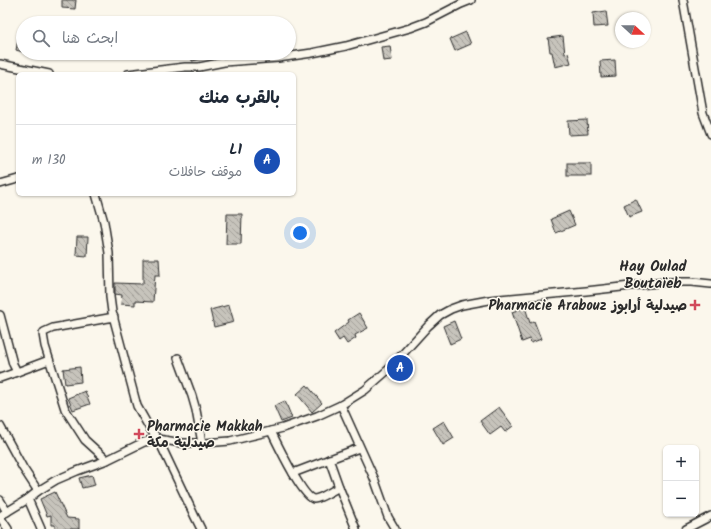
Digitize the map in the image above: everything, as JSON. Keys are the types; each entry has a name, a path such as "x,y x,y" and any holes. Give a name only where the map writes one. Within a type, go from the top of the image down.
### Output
{"street":[{"path":"296,56 312,54 346,46 410,28 426,22 461,2 471,0"},
{"path":"683,0 703,114 711,134"},
{"path":"145,72 251,60"},
{"path":"0,64 39,72"},
{"path":"0,184 16,180"},
{"path":"97,196 104,222 109,252 111,305 137,406 147,424 158,439 201,529"},
{"path":"8,529 0,516 28,499 41,489 56,480 107,460 144,442 158,439 182,443 230,441 283,428 317,416 341,405 365,390 389,369 440,315 462,305 489,300 586,292 666,282 711,284"},
{"path":"0,315 13,364 17,372"},
{"path":"107,460 85,440 65,409 42,334 53,328 114,316"},
{"path":"178,358 196,410 202,443"},
{"path":"0,378 49,360"},
{"path":"341,405 374,478 388,517 395,529"},
{"path":"0,426 23,468 41,489"},
{"path":"271,431 292,473 307,495 316,499 339,487"},
{"path":"292,473 360,448"},
{"path":"329,459 356,529"},
{"path":"28,499 41,529"},
{"path":"0,500 7,512"},
{"path":"689,528 711,516"}],"building":[{"path":"62,0 76,0 75,9 62,8"},
{"path":"606,11 608,26 594,27 593,13"},
{"path":"466,32 471,44 455,51 450,39"},
{"path":"563,36 565,54 568,53 571,63 555,67 552,52 550,52 548,38"},
{"path":"390,46 392,60 383,61 381,47"},
{"path":"615,60 616,76 601,77 600,61"},
{"path":"587,120 588,134 569,135 568,121"},
{"path":"567,163 591,163 591,176 567,176"},
{"path":"636,199 642,212 629,217 624,205"},
{"path":"569,211 575,225 556,233 551,219"},
{"path":"227,214 242,214 241,244 226,244"},
{"path":"77,237 88,237 87,256 76,255"},
{"path":"143,259 159,259 160,275 155,275 153,302 135,301 135,305 121,304 122,295 115,294 115,283 143,284"},
{"path":"229,305 234,322 214,327 210,310"},
{"path":"525,307 530,323 534,321 541,339 531,343 530,339 522,342 512,312"},
{"path":"359,313 368,328 355,335 356,338 347,344 343,338 339,341 334,333 349,322 348,320"},
{"path":"454,321 461,339 450,344 443,326"},
{"path":"80,367 81,382 65,384 63,369"},
{"path":"307,385 322,403 312,412 297,394"},
{"path":"85,391 90,404 73,410 68,398"},
{"path":"285,401 292,418 281,422 274,406"},
{"path":"499,407 513,426 505,432 501,427 490,435 480,421"},
{"path":"444,421 454,438 443,445 433,428"},
{"path":"92,475 95,485 82,488 79,478"},
{"path":"55,492 67,518 79,519 79,529 55,529 55,525 51,525 51,515 47,516 40,499"}],"place":[{"name":"Pharmacie Arabouz صيدلية أرابوز","path":"695,305"},
{"name":"L1","path":"400,368"},
{"name":"Pharmacie Makkah صيدلية مكة","path":"139,434"}],"district":[{"name":"Hay Oulad Boutaïeb","path":"653,274"}]}
